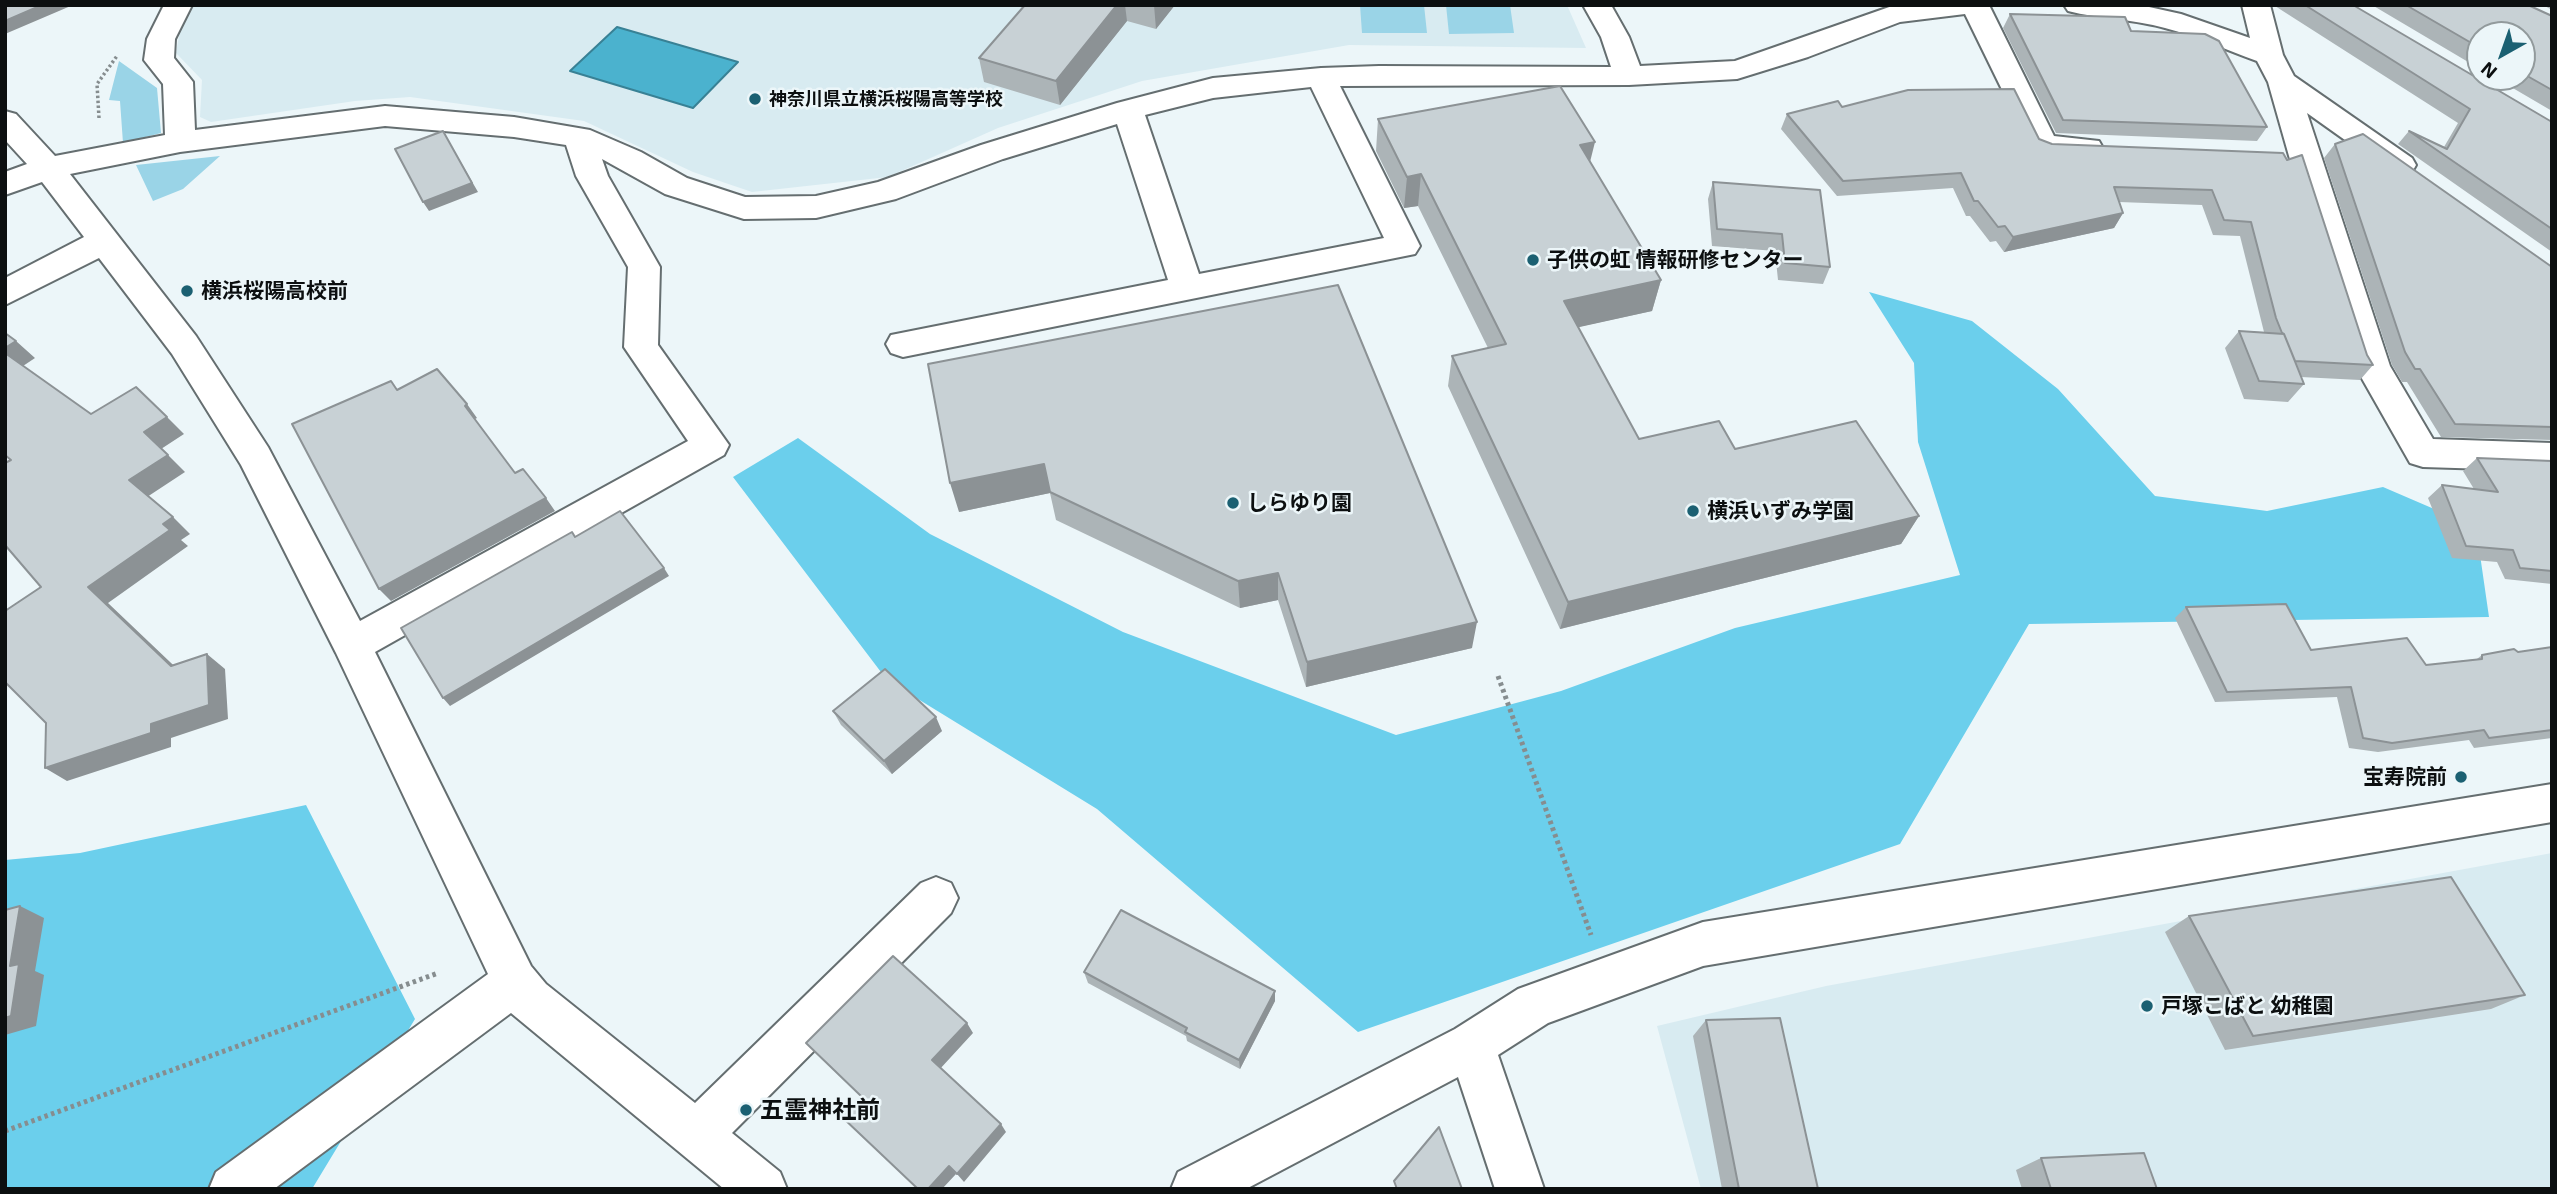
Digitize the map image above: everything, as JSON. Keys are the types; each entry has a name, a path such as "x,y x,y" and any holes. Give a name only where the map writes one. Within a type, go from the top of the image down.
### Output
{"street":[{"path":"178,5 161,39 159,60 178,82 180,142"},
{"path":"1597,5 1615,37 1629,76"},
{"path":"5,184 48,168 180,142 385,116 514,127 579,137 630,159 676,186 744,208 816,207 885,191 992,152 1128,110 1213,88 1321,77 1629,76 1737,70 1798,51 1895,14 1969,5"},
{"path":"1975,5 2044,146 2112,149"},
{"path":"2078,5 2098,6 2171,20 2276,69 2429,184"},
{"path":"2256,5 2276,69 2290,155 2374,368 2423,453 2552,457"},
{"path":"903,344 1404,246 1321,77"},
{"path":"1128,110 1187,289"},
{"path":"5,121 48,168 184,345 255,457 352,645 507,967 530,1000 762,1189"},
{"path":"352,645 711,445 641,347 644,267 592,176 579,137"},
{"path":"5,293 104,241"},
{"path":"1195,1189 1471,1045 1534,1005 1703,944 2552,803"},
{"path":"695,1136 936,898"},
{"path":"233,1189 507,967"},
{"path":"1471,1045 1520,1189"}],"path":[{"path":"1498,676 1606,979"},
{"path":"5,1131 507,967"}],"shaded area":[{"name":"神奈川県立横浜桜陽高等学校","path":"194,5 1567,5 1586,48 1349,45 1142,81 998,128 888,177 752,192 693,172 584,121 410,97 355,101 211,122 200,117 202,80 176,53 182,19"},
{"path":"1360,5 1424,5 1427,33 1362,33"},
{"path":"1446,5 1510,5 1514,33 1449,34"},
{"path":"617,27 738,62 693,108 570,71"},
{"path":"119,61 157,88 161,133 123,143 120,101 109,100"},
{"path":"220,156 183,189 153,201 136,165"},
{"path":"1869,292 1972,321 2058,389 2155,496 2267,511 2383,487 2476,527 2489,617 2029,624 1900,844 1358,1032 1097,809 887,680 733,477 798,438 930,534 1123,632 1396,735 1561,691 1735,628 1960,575 1918,442 1914,363"},
{"path":"306,805 415,1019 312,1189 5,1189 5,860 80,853"},
{"name":"戸塚こばと 幼稚園","path":"2552,853 2552,1189 1701,1189 1657,1026 1826,986"}],"building":[{"path":"5,5 42,5 5,21"},
{"path":"1025,5 1117,5 1056,81 979,58"},
{"path":"2305,5 2353,5 2466,71 2466,91 2499,91 2552,122 2552,229 2409,131 2447,149 2470,109"},
{"path":"2406,5 2528,5 2552,16 2552,90 2536,81 2536,21 2466,21 2466,40"},
{"path":"2010,14 2125,17 2131,31 2205,34 2219,41 2267,127 2063,120"},
{"path":"1560,86 1595,142 1580,145 1661,280 1564,301 1639,439 1719,421 1735,449 1856,421 1919,516 1568,602 1452,356 1506,344 1421,174 1407,177 1378,119"},
{"path":"2014,89 2039,139 2052,144 2283,153 2287,160 2302,155 2367,355 2373,365 2295,361 2276,318 2251,222 2224,220 2212,190 2114,187 2123,213 2013,237 2005,226 1998,227 1978,201 1974,201 1961,173 1843,181 1787,114 1838,101 1842,107 1908,90"},
{"path":"443,131 472,183 423,202 395,149"},
{"path":"2363,134 2552,267 2552,427 2455,424 2420,369 2415,369 2405,352 2335,144"},
{"path":"1713,182 1820,190 1830,267 1785,263 1782,234 1717,229"},
{"name":"しらゆり園","path":"1338,285 1477,622 1307,662 1278,573 1238,581 1050,492 1044,464 950,483 928,364"},
{"path":"2239,331 2284,334 2304,384 2259,381"},
{"path":"5,333 16,341 5,348"},
{"path":"5,353 91,414 136,387 167,417 144,432 168,455 129,480 173,517 163,524 170,530 88,587 171,666 207,654 209,705 151,724 151,733 45,768 46,723 5,682 5,611 41,587 5,545 5,463 11,460 5,455"},
{"path":"437,369 467,404 465,406 515,473 523,469 546,498 379,589 292,424 391,381 397,390"},
{"path":"2477,458 2552,461 2552,571 2520,568 2513,550 2466,546 2442,485 2498,492"},
{"path":"620,511 664,568 443,698 401,628 572,532 575,537"},
{"path":"2286,604 2311,650 2407,638 2426,665 2482,659 2482,655 2514,649 2518,652 2552,647 2552,730 2489,738 2484,730 2392,743 2363,738 2351,687 2227,692 2186,607"},
{"path":"885,669 936,717 884,761 833,711"},
{"path":"2451,877 2525,995 2253,1036 2189,916"},
{"path":"20,906 10,966 19,964 11,1016 5,1018 5,910"},
{"path":"1121,910 1275,991 1239,1060 1185,1032 1187,1028 1084,972"},
{"path":"893,956 967,1023 932,1060 1001,1124 957,1174 949,1166 928,1189 918,1189 842,1117 862,1097 806,1043"},
{"path":"1780,1018 1818,1189 1739,1189 1706,1020"},
{"path":"1439,1127 1462,1189 1397,1189 1394,1181"},
{"path":"2144,1153 2157,1189 2051,1189 2041,1158"}],"place":[{"name":"神奈川県立横浜桜陽高等学校","path":"755,99"},
{"name":"子供の虹 情報研修センター","path":"1533,260"},
{"name":"横浜桜陽高校前","path":"187,291"},
{"name":"しらゆり園","path":"1233,503"},
{"name":"横浜いずみ学園","path":"1693,511"},
{"name":"宝寿院前","path":"2461,777"},
{"name":"戸塚こばと 幼稚園","path":"2147,1006"},
{"name":"五霊神社前","path":"746,1110"}]}
